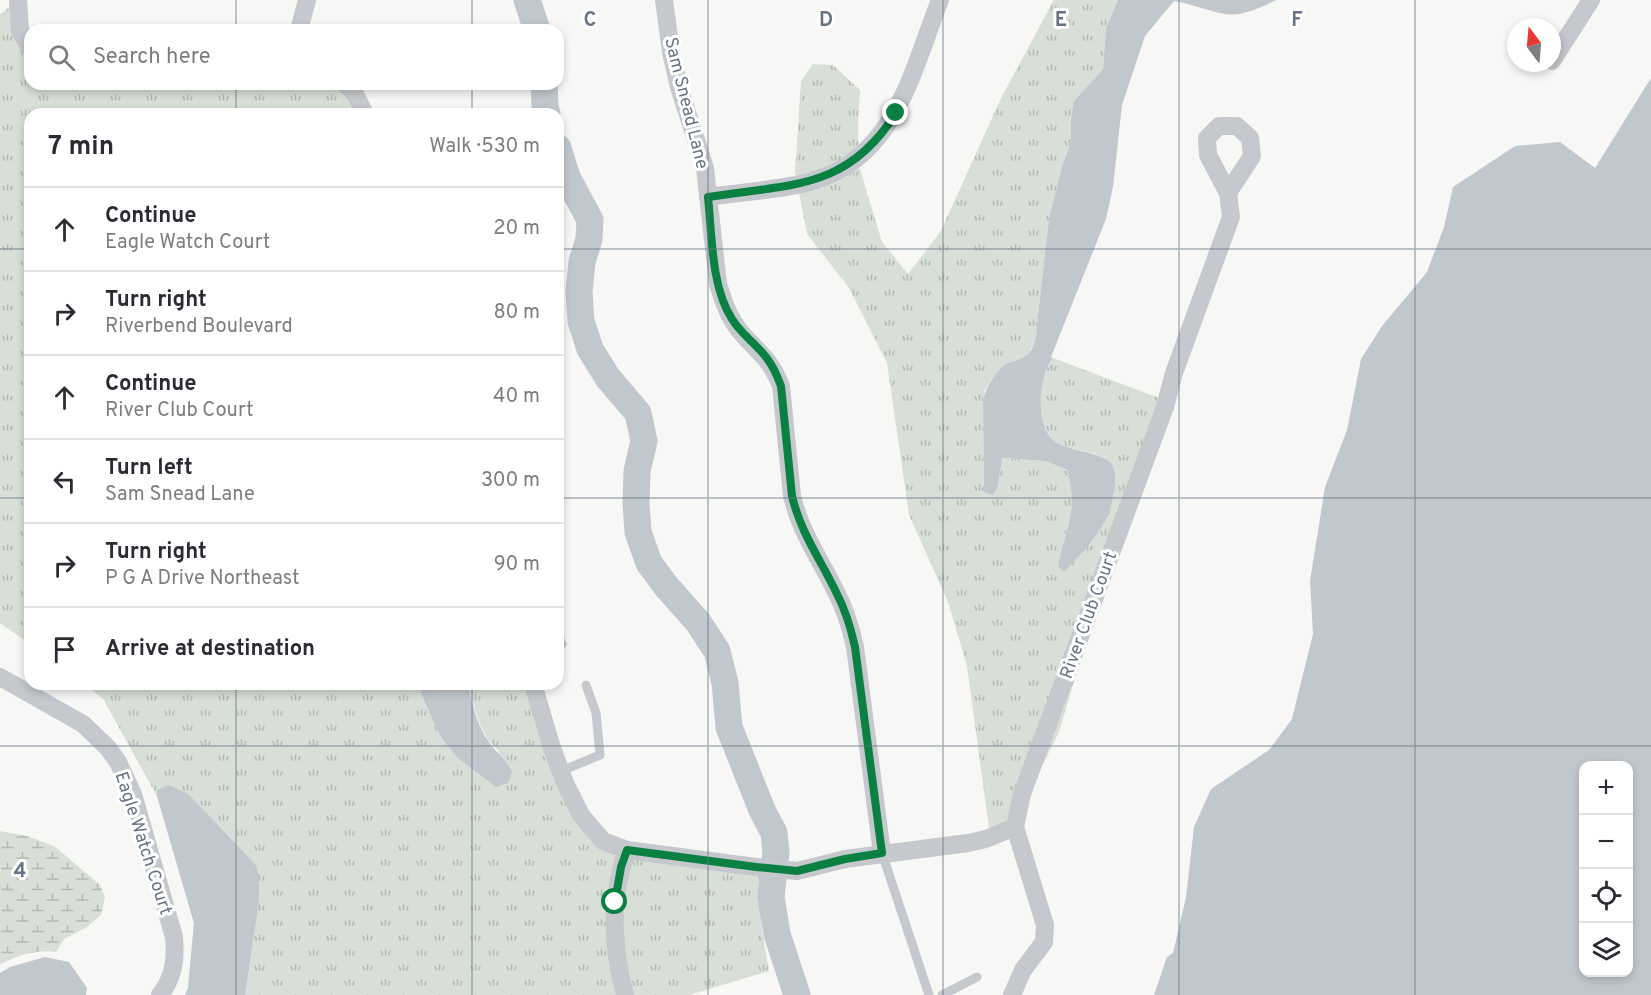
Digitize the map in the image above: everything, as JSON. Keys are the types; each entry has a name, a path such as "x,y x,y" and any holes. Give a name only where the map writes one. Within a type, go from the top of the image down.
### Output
{"street":[{"path":"18,0 20,31 24,37"},
{"path":"301,24 307,0"},
{"name":"Sam Snead Lane","path":"664,0 679,87 702,160 718,284 723,302 740,331 765,356 775,370 781,386 792,496 796,513 810,545 839,596 851,630 882,853"},
{"path":"708,197 814,181 845,167 861,155 876,142 896,113 940,0"},
{"path":"1561,46 1591,0"},
{"path":"351,90 362,108"},
{"name":"River Club Court","path":"1015,826 1022,794 1165,407 1174,373 1231,217 1228,193"},
{"name":"Eagle Watch Court","path":"0,677 83,724 108,748 127,778 174,938 176,953 173,971 167,987 160,995"},
{"path":"535,690 552,748 580,815 603,841 627,850 797,871 845,859 968,843 986,839 1015,826 1045,925 1044,942 1023,970 1012,995"},
{"path":"625,995 619,974 614,919 617,884 627,850"}],"lane":[{"path":"561,771 600,754 596,712 586,685"},
{"path":"882,853 929,995"},
{"path":"942,995 977,977"}],"green space":[{"path":"22,0 28,24 24,24 24,90 360,90 366,108 24,108 24,640 0,623 0,14"},
{"path":"1054,0 1118,0 1106,28 1103,69 1073,102 1071,142 1062,166 1049,219 1037,340 1026,356 1005,365 985,390 983,400 984,492 998,486 1001,458 1046,461 1067,470 1072,497 1070,519 1058,566 1064,572 1089,545 1105,521 1111,507 1115,476 1113,466 1109,461 1092,453 1057,443 1050,436 1045,427 1041,402 1044,377 1048,366 1053,358 1170,402 1107,569 1059,732 1015,821 990,835 967,666 948,602 909,515 887,363 849,288 807,234 795,172 801,81 813,64 833,65 860,90 859,166 882,242 908,274 941,231 1001,98"},
{"path":"92,690 420,690 443,740 496,787 499,751 492,745 482,729 470,690 543,690 563,761 580,804 611,839 767,866 761,920 769,971 689,995 185,995 188,988 194,923 157,796 103,699"},
{"path":"0,831 27,836 54,846 100,885 105,897 101,915 87,927 64,939 56,952 42,951 27,954 0,965"}],"shaded area":[{"path":"1118,0 1276,0 1252,11 1231,15 1174,1 1145,36 1122,105 1113,187 1106,219 1051,357 1053,358 1044,377 1042,389 1042,415 1050,436 1057,443 1104,458 1111,463 1115,473 1115,487 1109,514 1089,545 1064,572 1058,566 1070,519 1072,497 1067,470 1046,461 1002,458 998,486 993,495 984,492 983,400 998,371 1006,364 1028,354 1035,342 1049,219 1062,166 1071,142 1073,102 1103,69 1106,28"},
{"path":"1651,78 1651,995 1154,995 1167,957 1173,953 1186,897 1194,827 1211,789 1269,750 1292,719 1313,634 1310,581 1325,487 1347,430 1361,359 1382,326 1427,272 1444,227 1453,187 1515,146 1560,142 1595,168"},
{"path":"420,690 469,690 481,729 512,772 508,783 496,787 458,758 437,730"},
{"path":"169,785 188,794 255,864 259,875 259,900 245,995 185,995 188,988 194,923 157,796 157,790"},
{"path":"45,957 69,962 87,988 86,995 0,995 0,973 10,967"}],"waterway":[{"path":"527,0 535,24"},
{"path":"544,90 546,108"},
{"path":"564,167 590,220 589,239 582,262 579,292 581,321 590,349 608,378 638,413 644,441 637,471 638,532 649,563 698,622 717,651 725,683 729,727 762,810 774,833 776,852 771,897 777,934 797,995"}],"route":[{"path":"615,902 617,884 627,850 797,871 882,853 851,630 839,596 810,545 796,513 792,496 781,386 775,370 765,356 740,331 723,302 718,284 708,197 797,185 831,174 845,167 876,142 896,113"}]}
